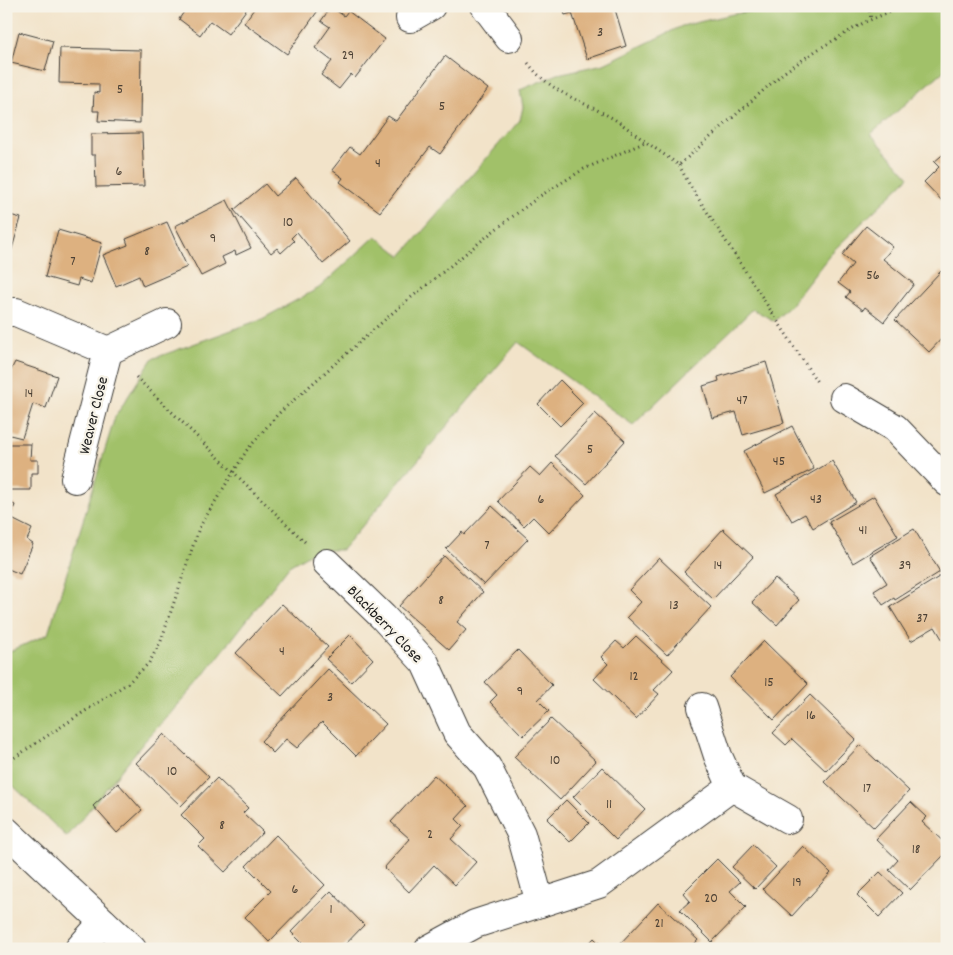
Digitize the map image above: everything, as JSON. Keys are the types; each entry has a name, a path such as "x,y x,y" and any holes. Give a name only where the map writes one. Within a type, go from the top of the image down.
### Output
{"street":[{"path":"486,6 509,38"},
{"path":"6,312 16,312 108,350 167,324"},
{"name":"Weaver Close","path":"75,479 108,350"},
{"path":"844,398 895,428 947,482"},
{"name":"Blackberry Close","path":"327,563 383,616 425,663 457,733 487,767 521,834 540,903"},
{"path":"702,707 718,756 732,787 788,818"},
{"path":"429,949 475,924 599,884 732,787"},
{"path":"6,831 132,949"},
{"path":"79,949 102,922"}],"path":[{"path":"869,6 870,20"},
{"path":"679,165 784,73 817,50 870,20 904,6"},
{"path":"509,38 538,76 556,90 615,120 679,165 689,184 820,387 844,398"},
{"path":"6,763 128,683 149,663 161,641 199,528 247,450 278,414 397,309 540,196 584,169 646,142"},
{"path":"108,350 327,563"}],"green space":[{"path":"818,6 947,6 947,68 871,134 909,177 833,251 789,307 774,321 753,309 633,425 518,342 342,550 316,550 289,566 198,683 144,742 67,837 6,779 6,653 48,634 115,417 152,359 262,319 319,288 376,236 401,256 520,120 523,107 520,90 558,74 604,64 682,26 733,14 771,9 794,14"}],"building":[{"path":"188,6 249,6 228,34 210,21 200,35 179,19"},
{"path":"256,6 309,6 317,12 287,54 244,23"},
{"path":"562,6 614,6 626,46 587,59 572,13 565,15"},
{"path":"331,7 344,16 348,11 385,39 355,78 351,74 339,89 321,75 332,61 315,48 330,27 321,21"},
{"path":"19,32 53,41 45,71 11,63"},
{"path":"60,48 141,50 140,123 98,121 99,111 93,111 94,92 99,93 99,84 59,83"},
{"path":"445,56 488,89 440,154 430,147 380,212 340,182 343,178 332,170 350,147 360,154 388,116 396,121"},
{"path":"142,133 144,186 96,187 95,155 91,155 91,134"},
{"path":"947,151 947,206 924,182 939,167 934,162"},
{"path":"296,178 350,241 323,264 297,232 291,238 294,241 281,253 277,248 271,253 234,210 265,184 275,196"},
{"path":"227,200 251,248 236,255 235,251 222,257 225,264 201,276 175,226"},
{"path":"6,214 21,218 9,259 6,259"},
{"path":"167,222 187,267 143,286 139,276 116,286 103,255 128,245 126,239"},
{"path":"866,226 893,247 883,259 914,284 884,322 865,307 863,310 846,297 850,292 838,283 853,264 842,255"},
{"path":"58,230 102,243 91,283 79,279 77,286 45,277"},
{"path":"941,271 947,277 947,333 929,352 895,320"},
{"path":"15,362 57,376 46,408 33,404 22,438 6,434 6,380"},
{"path":"766,362 784,423 743,435 736,412 712,418 703,386 719,381 718,377"},
{"path":"560,380 583,403 560,426 538,404"},
{"path":"595,413 625,441 586,484 555,456"},
{"path":"792,426 814,469 765,493 744,451"},
{"path":"6,444 31,444 30,460 38,460 38,473 31,473 31,490 6,490"},
{"path":"832,461 856,502 813,528 805,514 792,521 776,494"},
{"path":"552,463 585,495 549,533 533,517 524,526 498,501 530,467 540,476"},
{"path":"874,496 898,536 853,563 829,522"},
{"path":"6,501 15,505 10,518 32,529 27,540 33,544 20,574 6,568"},
{"path":"492,506 528,539 484,585 446,549 462,532 464,535"},
{"path":"723,529 753,557 713,599 684,572"},
{"path":"914,529 940,572 895,600 894,598 883,605 874,591 887,583 870,556"},
{"path":"444,556 483,592 457,622 466,630 449,650 399,606"},
{"path":"659,558 711,607 667,655 627,617 641,602 629,590"},
{"path":"947,572 947,647 935,627 911,641 890,607"},
{"path":"775,578 799,600 777,625 752,602"},
{"path":"282,604 328,647 282,696 236,653"},
{"path":"350,635 373,659 351,682 326,659"},
{"path":"636,636 673,670 654,690 659,694 636,719 594,679 608,664 601,657 616,641 624,648"},
{"path":"764,641 808,684 774,720 730,677"},
{"path":"518,650 552,685 538,700 549,711 523,736 490,702 497,695 485,682"},
{"path":"328,669 386,724 356,756 322,722 297,748 286,739 273,753 261,741"},
{"path":"810,695 856,739 826,771 792,739 786,745 773,733"},
{"path":"551,719 596,761 560,800 514,757"},
{"path":"164,734 209,777 181,806 136,763"},
{"path":"860,745 909,791 874,828 825,782"},
{"path":"602,767 645,809 616,840 573,797"},
{"path":"434,775 468,806 456,819 463,826 451,839 476,862 455,885 434,865 409,892 384,868 410,839 391,822"},
{"path":"217,778 248,808 243,813 263,832 225,872 198,846 205,839 181,815"},
{"path":"118,783 142,810 117,833 93,806"},
{"path":"566,800 589,823 570,842 547,819"},
{"path":"911,802 927,817 922,822 947,845 947,852 910,890 889,870 898,860 876,839"},
{"path":"276,835 325,885 269,942 245,917 271,891 246,866"},
{"path":"753,845 776,867 755,889 732,867"},
{"path":"803,846 831,873 792,916 763,889"},
{"path":"717,859 740,882 730,891 746,907 712,942 680,910 690,901 683,893"},
{"path":"880,872 902,893 879,917 857,895"},
{"path":"331,891 364,925 341,949 308,949 291,932"},
{"path":"658,903 698,940 690,949 618,949 617,947"},
{"path":"594,938 605,949 584,949"}]}
